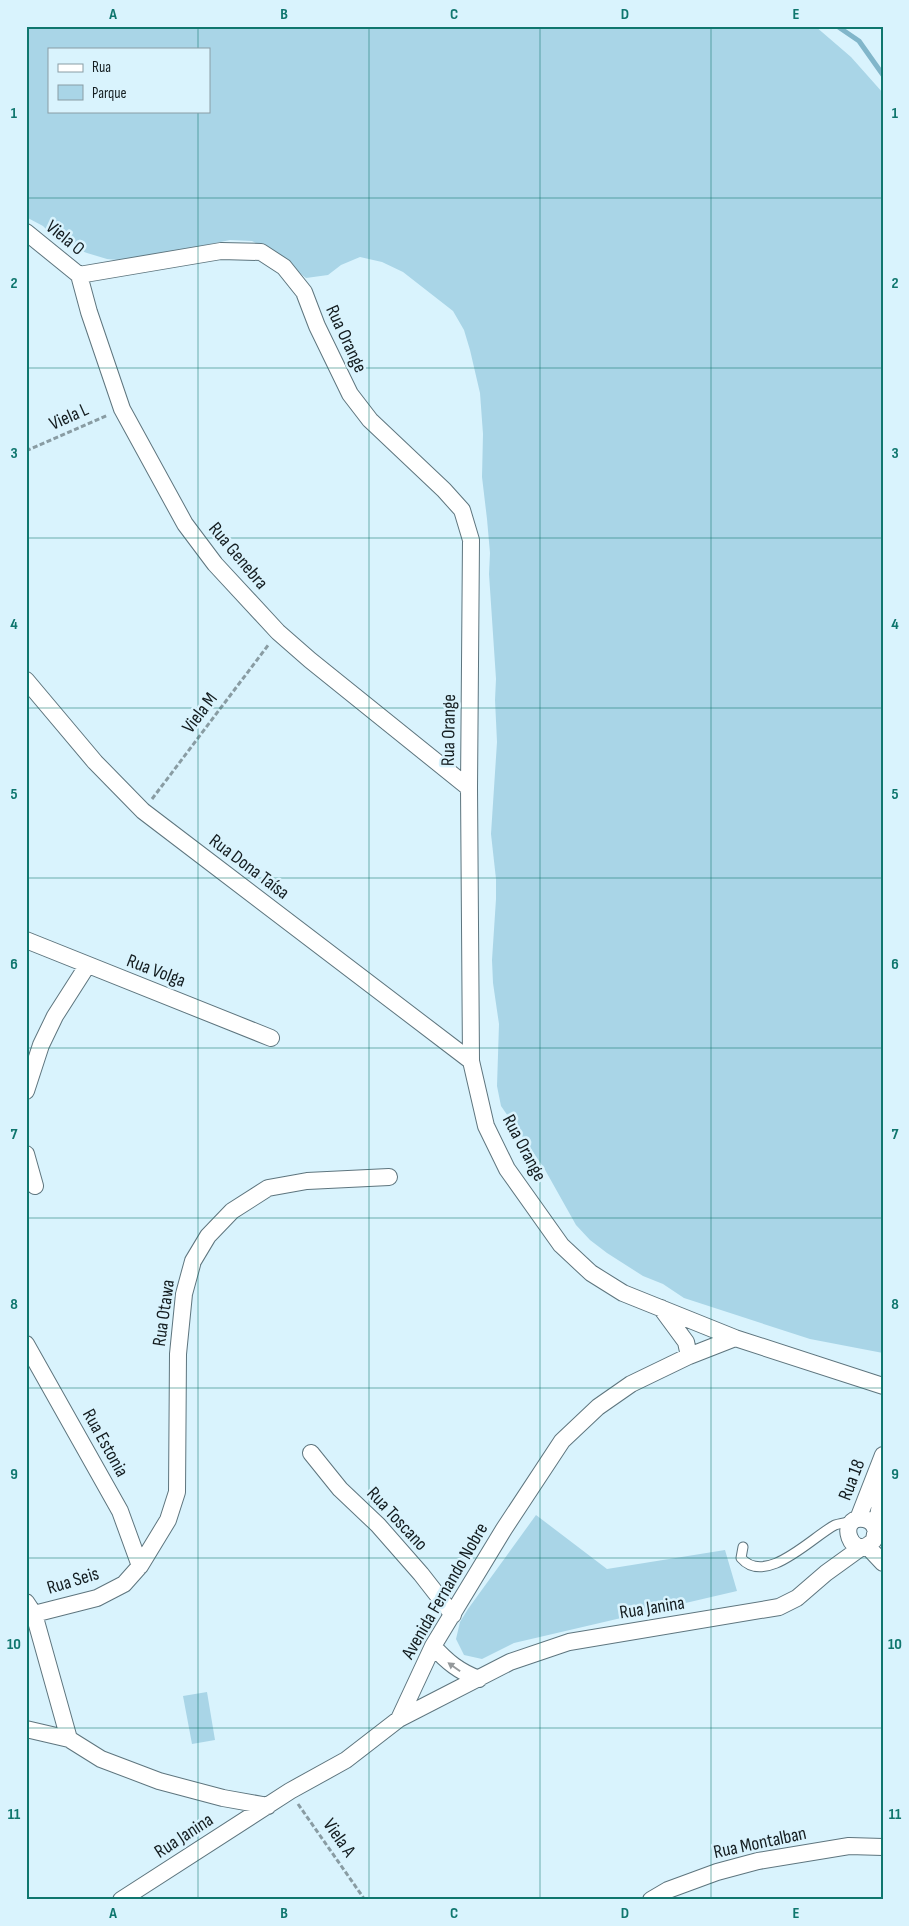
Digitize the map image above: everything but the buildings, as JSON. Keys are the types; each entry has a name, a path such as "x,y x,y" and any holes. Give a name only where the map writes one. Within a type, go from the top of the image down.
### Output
{"street":[{"name":"Viela O","path":"26,232 79,274"},
{"name":"Rua Orange","path":"79,274 221,251 261,252 284,267 304,292 317,326 350,394 370,420 444,490 462,510 471,540 469,788 471,1061 486,1126 507,1169 560,1245 591,1273 623,1293 660,1306 735,1338"},
{"name":"Rua Genebra","path":"79,274 89,312 122,409 185,524 215,564 278,632 469,788"},
{"name":"Rua Dona Taísa","path":"26,680 95,762 144,811 471,1061"},
{"name":"Rua Volga","path":"26,940 271,1038"},
{"path":"26,1091 41,1045 55,1016 87,966"},
{"path":"26,1154 35,1186"},
{"name":"Rua Otawa","path":"124,1584 140,1566 168,1520 177,1492 178,1354 184,1294 193,1260 208,1236 232,1211 268,1188 307,1181 389,1177"},
{"path":"660,1306 686,1342 689,1356"},
{"path":"735,1338 883,1386"},
{"name":"Avenida Fernando Nobre","path":"268,1806 290,1791 346,1760 400,1719 433,1646 504,1529 562,1441 598,1407 631,1384 689,1356 735,1338"},
{"name":"Rua Estonia","path":"26,1344 120,1511 140,1566"},
{"name":"Rua Toscano","path":"311,1452 340,1489 378,1525 421,1574 453,1615"},
{"name":"Rua 18","path":"853,1524 883,1455"},
{"name":"Rua 18","path":"873,1541 883,1487"},
{"path":"873,1541 854,1544 853,1524 868,1520 872,1522 873,1541 883,1563"},
{"name":"Rua Janina","path":"826,1573 853,1524"},
{"name":"Rua Janina","path":"400,1719 479,1680 510,1662 569,1642 660,1626 749,1614 778,1607 797,1598 826,1573 873,1541"},
{"name":"Rua Seis","path":"30,1608 97,1598 124,1584"},
{"path":"30,1608 69,1739"},
{"path":"433,1646 451,1665 462,1673 479,1680"},
{"path":"26,1728 69,1739 101,1759 159,1781 223,1798 268,1806"},
{"name":"Rua Janina","path":"122,1900 268,1806"},
{"name":"Rua Montalban","path":"651,1900 668,1890 717,1872 758,1861 849,1846 883,1847"}],"lane":[{"path":"743,1547 742,1558 746,1563 754,1566 770,1565 788,1558 803,1549 834,1526 853,1524"}],"path":[{"name":"Viela L","path":"26,451 122,409"},
{"name":"Viela M","path":"144,811 278,632"},
{"name":"Viela A","path":"290,1791 365,1900"}],"green space":[{"path":"26,26 815,26 851,57 883,93 883,1353 810,1339 684,1298 663,1284 643,1276 607,1253 590,1240 576,1225 544,1168 501,1106 497,1086 499,1024 493,983 492,960 496,899 496,879 491,834 497,742 496,679 489,574 490,553 482,477 483,434 480,393 470,350 464,330 453,311 403,272 382,262 360,257 341,265 328,275 306,278 273,252 252,241 230,240 128,261 107,259 59,242 43,226 26,217"},
{"path":"536,1515 607,1569 725,1550 737,1591 514,1643 482,1659 464,1655 456,1639 460,1622"},
{"path":"207,1692 215,1740 192,1744 183,1696"}],"waterway":[{"path":"837,26 859,41 883,75"}]}
